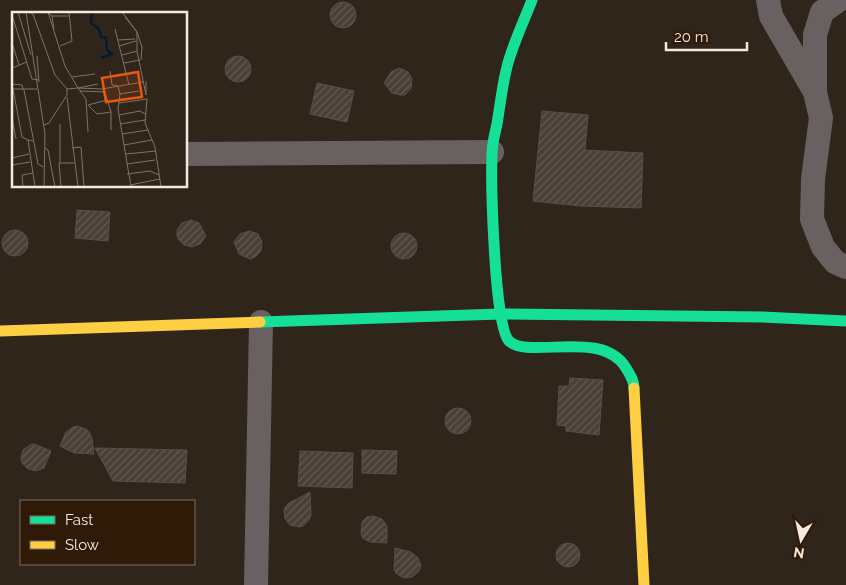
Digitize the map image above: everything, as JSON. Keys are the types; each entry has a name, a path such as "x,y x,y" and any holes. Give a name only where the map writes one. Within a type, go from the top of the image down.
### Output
{"street":[{"path":"532,0 506,69 492,152 496,277 500,314 506,336 511,343 525,347 573,346 603,350 622,361 634,381 644,585"},
{"path":"768,0 771,16 815,92"},
{"path":"839,0 822,12 815,35 815,92 821,118 813,180 812,219 823,247 835,262 846,267"},
{"path":"188,154 492,152"},
{"path":"0,331 500,314 762,317 846,321"},
{"path":"256,585 262,322"}],"building":[{"path":"343,2 352,6 356,15 352,24 343,28 334,24 330,15 334,6"},
{"path":"238,56 247,60 251,69 247,78 238,82 229,78 225,69 229,60"},
{"path":"399,68 408,72 412,79 411,88 405,95 392,93 384,83 391,72"},
{"path":"317,83 354,91 347,122 310,114"},
{"path":"542,111 588,115 585,150 643,153 641,208 580,206 533,201"},
{"path":"77,210 110,212 108,241 75,238"},
{"path":"191,220 199,223 206,236 200,244 192,247 184,245 177,235 177,230 182,223"},
{"path":"15,230 24,234 28,243 24,252 15,256 6,252 2,243 6,234"},
{"path":"249,231 258,234 262,242 261,251 250,259 239,254 234,242 240,234"},
{"path":"404,233 413,237 417,246 413,255 404,259 395,255 391,246 395,237"},
{"path":"570,378 603,380 599,435 566,431 566,426 557,425 559,386 569,386"},
{"path":"458,408 467,412 471,421 467,430 458,434 449,430 445,421 449,412"},
{"path":"77,426 89,432 94,454 74,453 60,446 66,432"},
{"path":"34,444 51,451 44,468 36,471 28,469 22,463 21,458 23,450"},
{"path":"95,448 187,450 185,483 113,481"},
{"path":"362,450 397,451 396,474 362,473"},
{"path":"300,451 353,453 352,488 298,486"},
{"path":"310,492 311,515 309,520 303,526 290,525 285,519 284,510 286,506"},
{"path":"373,516 382,519 387,526 387,543 370,542 363,538 361,534 362,522 367,517"},
{"path":"568,543 573,544 579,550 579,560 573,566 568,567 563,566 557,560 556,555 557,550 563,544"},
{"path":"395,548 411,552 418,558 421,566 419,571 412,577 404,578 394,570"}],"traffic: fast":[{"path":"532,0 508,63 492,150 494,252 504,330 509,341 519,346 532,348 584,347 600,350 615,356 626,368 633,380 634,388"},
{"path":"260,322 500,314 762,317 846,321"}],"traffic: slow":[{"path":"0,331 260,322"},
{"path":"634,388 644,585"}]}
